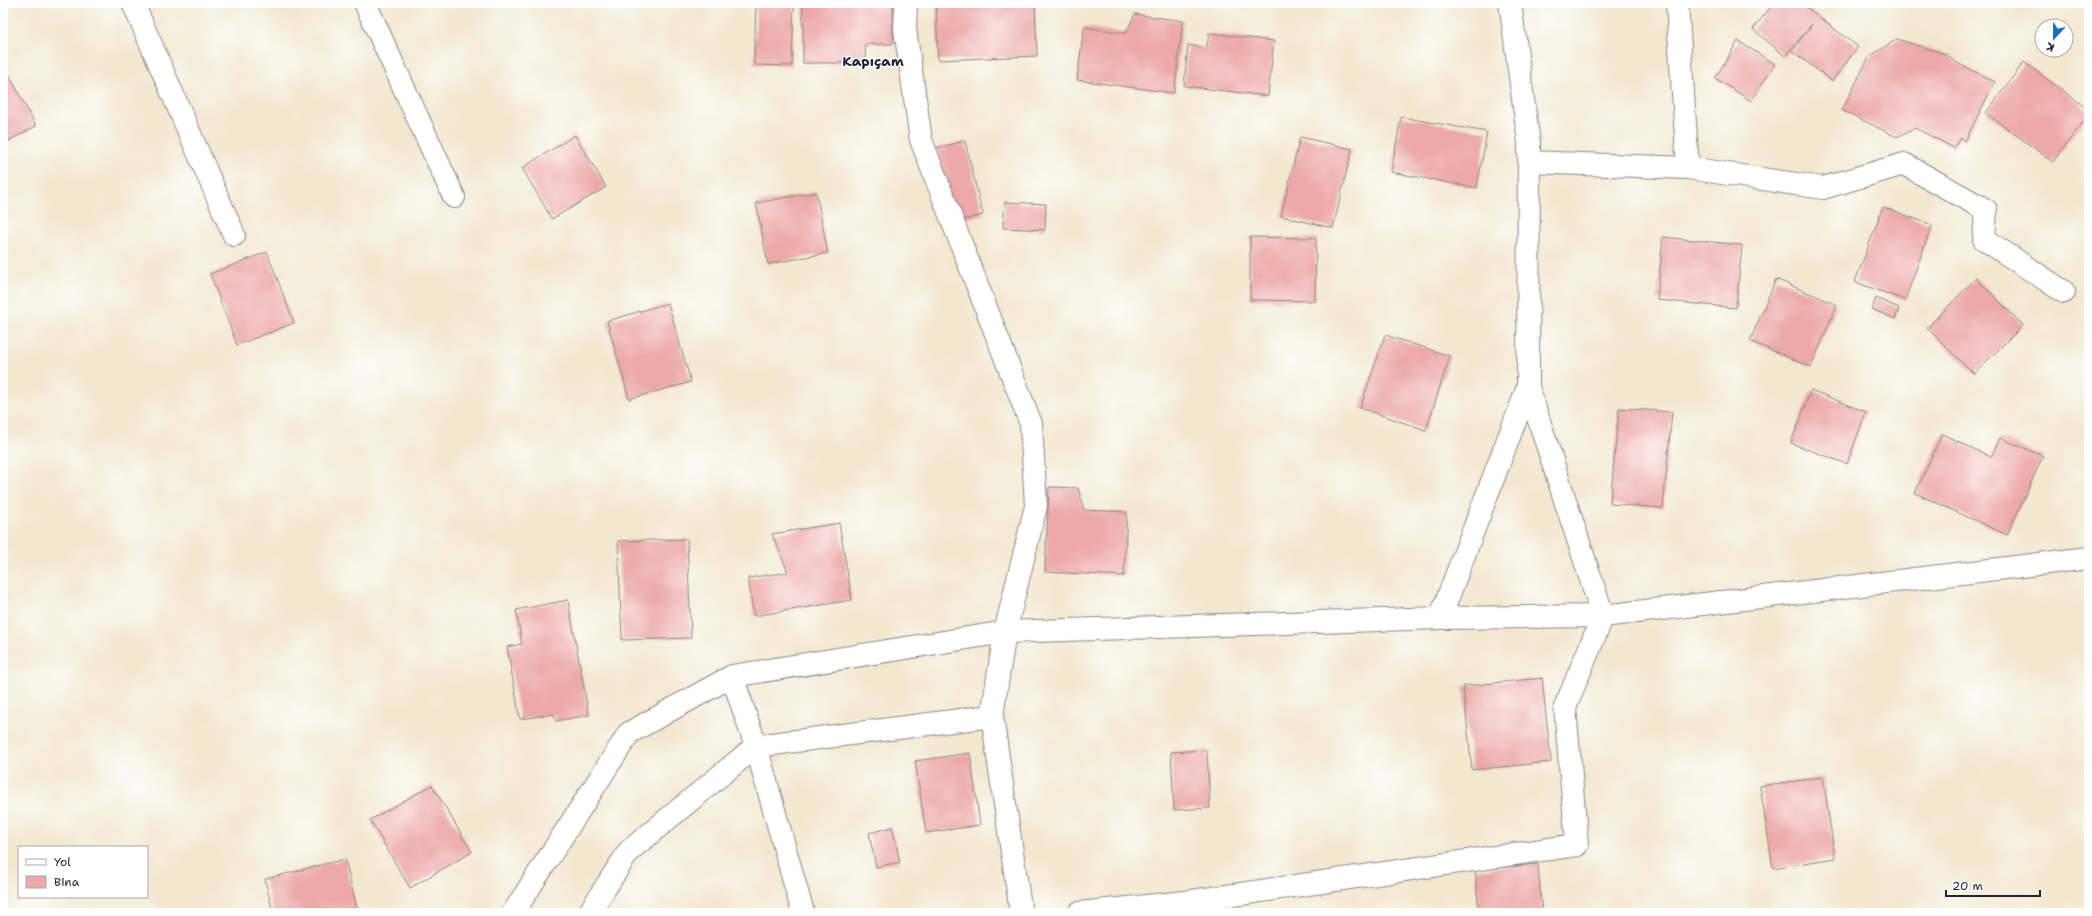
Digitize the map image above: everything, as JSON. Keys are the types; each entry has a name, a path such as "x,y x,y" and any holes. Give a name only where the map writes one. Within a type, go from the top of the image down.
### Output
{"street":[{"path":"133,3 234,235"},
{"path":"365,3 454,197"},
{"path":"906,3 905,29 921,140 1031,424 1036,506 1005,632 992,716 1021,913"},
{"path":"1079,913 1185,902 1577,845 1565,707 1603,616 1528,387 1530,162 1529,143 1510,3"},
{"path":"1677,3 1688,168"},
{"path":"1530,162 1688,168 1824,188 1904,164 1986,210 1984,239 2064,292"},
{"path":"1440,618 1528,387"},
{"path":"513,913 629,733 732,676 1005,632 1440,618 1603,616 2089,558"},
{"path":"732,676 756,746 803,913"},
{"path":"589,913 629,851 756,746 992,716"}],"building":[{"path":"756,3 794,3 792,66 754,65"},
{"path":"803,3 893,3 893,44 865,44 866,63 803,63"},
{"path":"936,3 1035,3 1037,56 938,60"},
{"path":"1774,3 1801,3 1858,47 1832,81 1792,51 1812,24 1785,56 1753,29"},
{"path":"1135,14 1183,21 1174,93 1077,80 1084,27 1126,33"},
{"path":"1209,33 1274,41 1268,96 1184,86 1188,45 1207,48"},
{"path":"1897,39 1948,55 1957,63 1995,82 1965,141 1960,138 1954,148 1915,128 1897,137 1842,110 1869,57"},
{"path":"1738,41 1775,64 1751,101 1715,78"},
{"path":"2024,62 2089,110 2089,114 2053,162 1986,113"},
{"path":"8,73 36,126 3,144 3,75"},
{"path":"1401,117 1487,132 1477,188 1391,172"},
{"path":"575,135 606,187 552,219 522,168"},
{"path":"1300,137 1352,149 1333,228 1281,216"},
{"path":"965,141 983,215 955,222 936,148"},
{"path":"816,192 828,253 768,264 756,203"},
{"path":"1005,202 1046,204 1045,230 1003,228"},
{"path":"1883,207 1932,225 1905,300 1855,282"},
{"path":"1250,237 1316,238 1315,301 1250,300"},
{"path":"1663,237 1742,245 1736,308 1657,300"},
{"path":"267,252 294,323 237,345 210,274"},
{"path":"1976,278 2023,325 1974,374 1927,328"},
{"path":"1776,279 1837,305 1811,367 1750,341"},
{"path":"1876,298 1899,308 1895,319 1872,309"},
{"path":"668,303 691,382 629,399 607,321"},
{"path":"1385,335 1450,356 1426,430 1360,408"},
{"path":"1811,390 1866,412 1847,464 1791,443"},
{"path":"1619,408 1672,412 1663,508 1610,504"},
{"path":"1942,434 1991,457 2000,438 2043,456 2007,535 1915,493"},
{"path":"1049,487 1078,488 1084,510 1127,512 1124,576 1045,572"},
{"path":"839,523 852,600 754,616 748,578 788,572 772,534"},
{"path":"687,539 691,638 622,640 618,541"},
{"path":"568,600 589,715 556,721 554,714 520,719 507,647 522,644 516,610"},
{"path":"1542,678 1551,762 1472,770 1463,686"},
{"path":"1207,750 1210,808 1174,810 1171,752"},
{"path":"970,753 980,825 926,833 915,761"},
{"path":"1823,777 1835,858 1773,868 1760,786"},
{"path":"432,785 472,852 410,888 370,820"},
{"path":"892,827 900,862 876,867 869,833"},
{"path":"345,859 358,913 273,913 265,879"},
{"path":"1538,864 1542,913 1479,913 1475,870"}],"district":[{"name":"Kapıçam","path":"873,61"}]}
